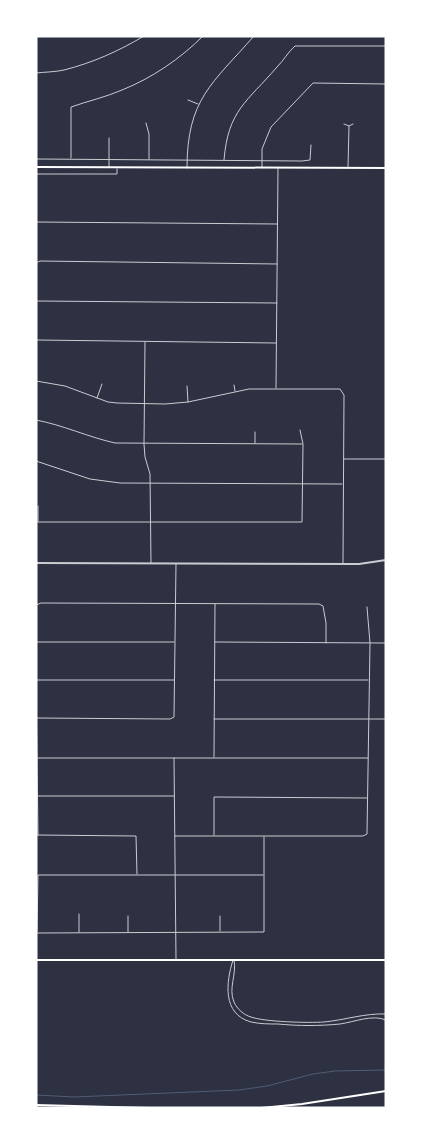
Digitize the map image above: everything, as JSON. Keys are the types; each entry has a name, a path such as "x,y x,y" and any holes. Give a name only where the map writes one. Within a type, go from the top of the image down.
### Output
{"main road":[{"path":"36,167 386,168"},
{"path":"36,960 386,960"},
{"path":"261,1108 302,1104 386,1091"},
{"path":"36,1105 149,1108"}],"street":[{"path":"36,73 63,70 91,62 110,55 144,36"},
{"path":"71,159 71,107 124,89 148,77 182,56 203,36"},
{"path":"187,168 187,142 198,104 213,81 254,36"},
{"path":"224,161 227,134 234,117 244,102 278,67 295,46 386,46"},
{"path":"262,169 262,149 271,127 313,83 386,84"},
{"path":"188,100 198,104"},
{"path":"146,123 149,134 149,160"},
{"path":"344,124 349,126 353,124"},
{"path":"348,168 349,126"},
{"path":"109,138 109,168"},
{"path":"36,159 310,160 311,145"},
{"path":"36,174 117,174 118,168"},
{"path":"276,389 278,168"},
{"path":"36,222 277,224"},
{"path":"36,263 40,261 277,264"},
{"path":"36,301 277,303"},
{"path":"36,340 276,343"},
{"path":"145,342 144,444 145,457 150,474 151,563"},
{"path":"36,381 65,386 96,398 117,403 145,404 188,402 249,390 337,389 342,391 344,459 343,564"},
{"path":"96,398 102,384"},
{"path":"234,385 235,392"},
{"path":"187,386 188,402"},
{"path":"36,420 52,423 94,438 115,442 144,444 303,444"},
{"path":"38,506 37,522 302,522 303,444 300,430"},
{"path":"255,432 255,444"},
{"path":"344,459 386,459"},
{"path":"36,461 90,479 120,483 343,484"},
{"path":"36,563 361,564 386,560"},
{"path":"37,718 170,719 174,717 176,563"},
{"path":"36,604 319,604 323,606 326,623 326,642"},
{"path":"214,758 215,604"},
{"path":"175,836 363,836 367,834 370,643 367,607"},
{"path":"36,642 175,642"},
{"path":"215,642 386,643"},
{"path":"137,875 136,836 37,835 36,681 175,680"},
{"path":"214,680 369,680"},
{"path":"214,719 386,719"},
{"path":"37,758 368,758"},
{"path":"174,758 176,960"},
{"path":"38,796 175,796"},
{"path":"214,836 214,797 368,798"},
{"path":"263,875 38,875 37,933 264,932 264,836"},
{"path":"79,914 79,933"},
{"path":"128,916 128,932"},
{"path":"220,916 220,932"},
{"path":"234,960 235,967 231,990 235,1004 240,1011 250,1017 302,1022 325,1022 369,1014 386,1014"},
{"path":"234,960 227,988 231,1006 237,1014 246,1020 264,1024 318,1026 368,1018 386,1020"}],"waterway":[{"path":"36,1095 74,1097 239,1090 267,1086 313,1074 335,1071 386,1070"}]}
